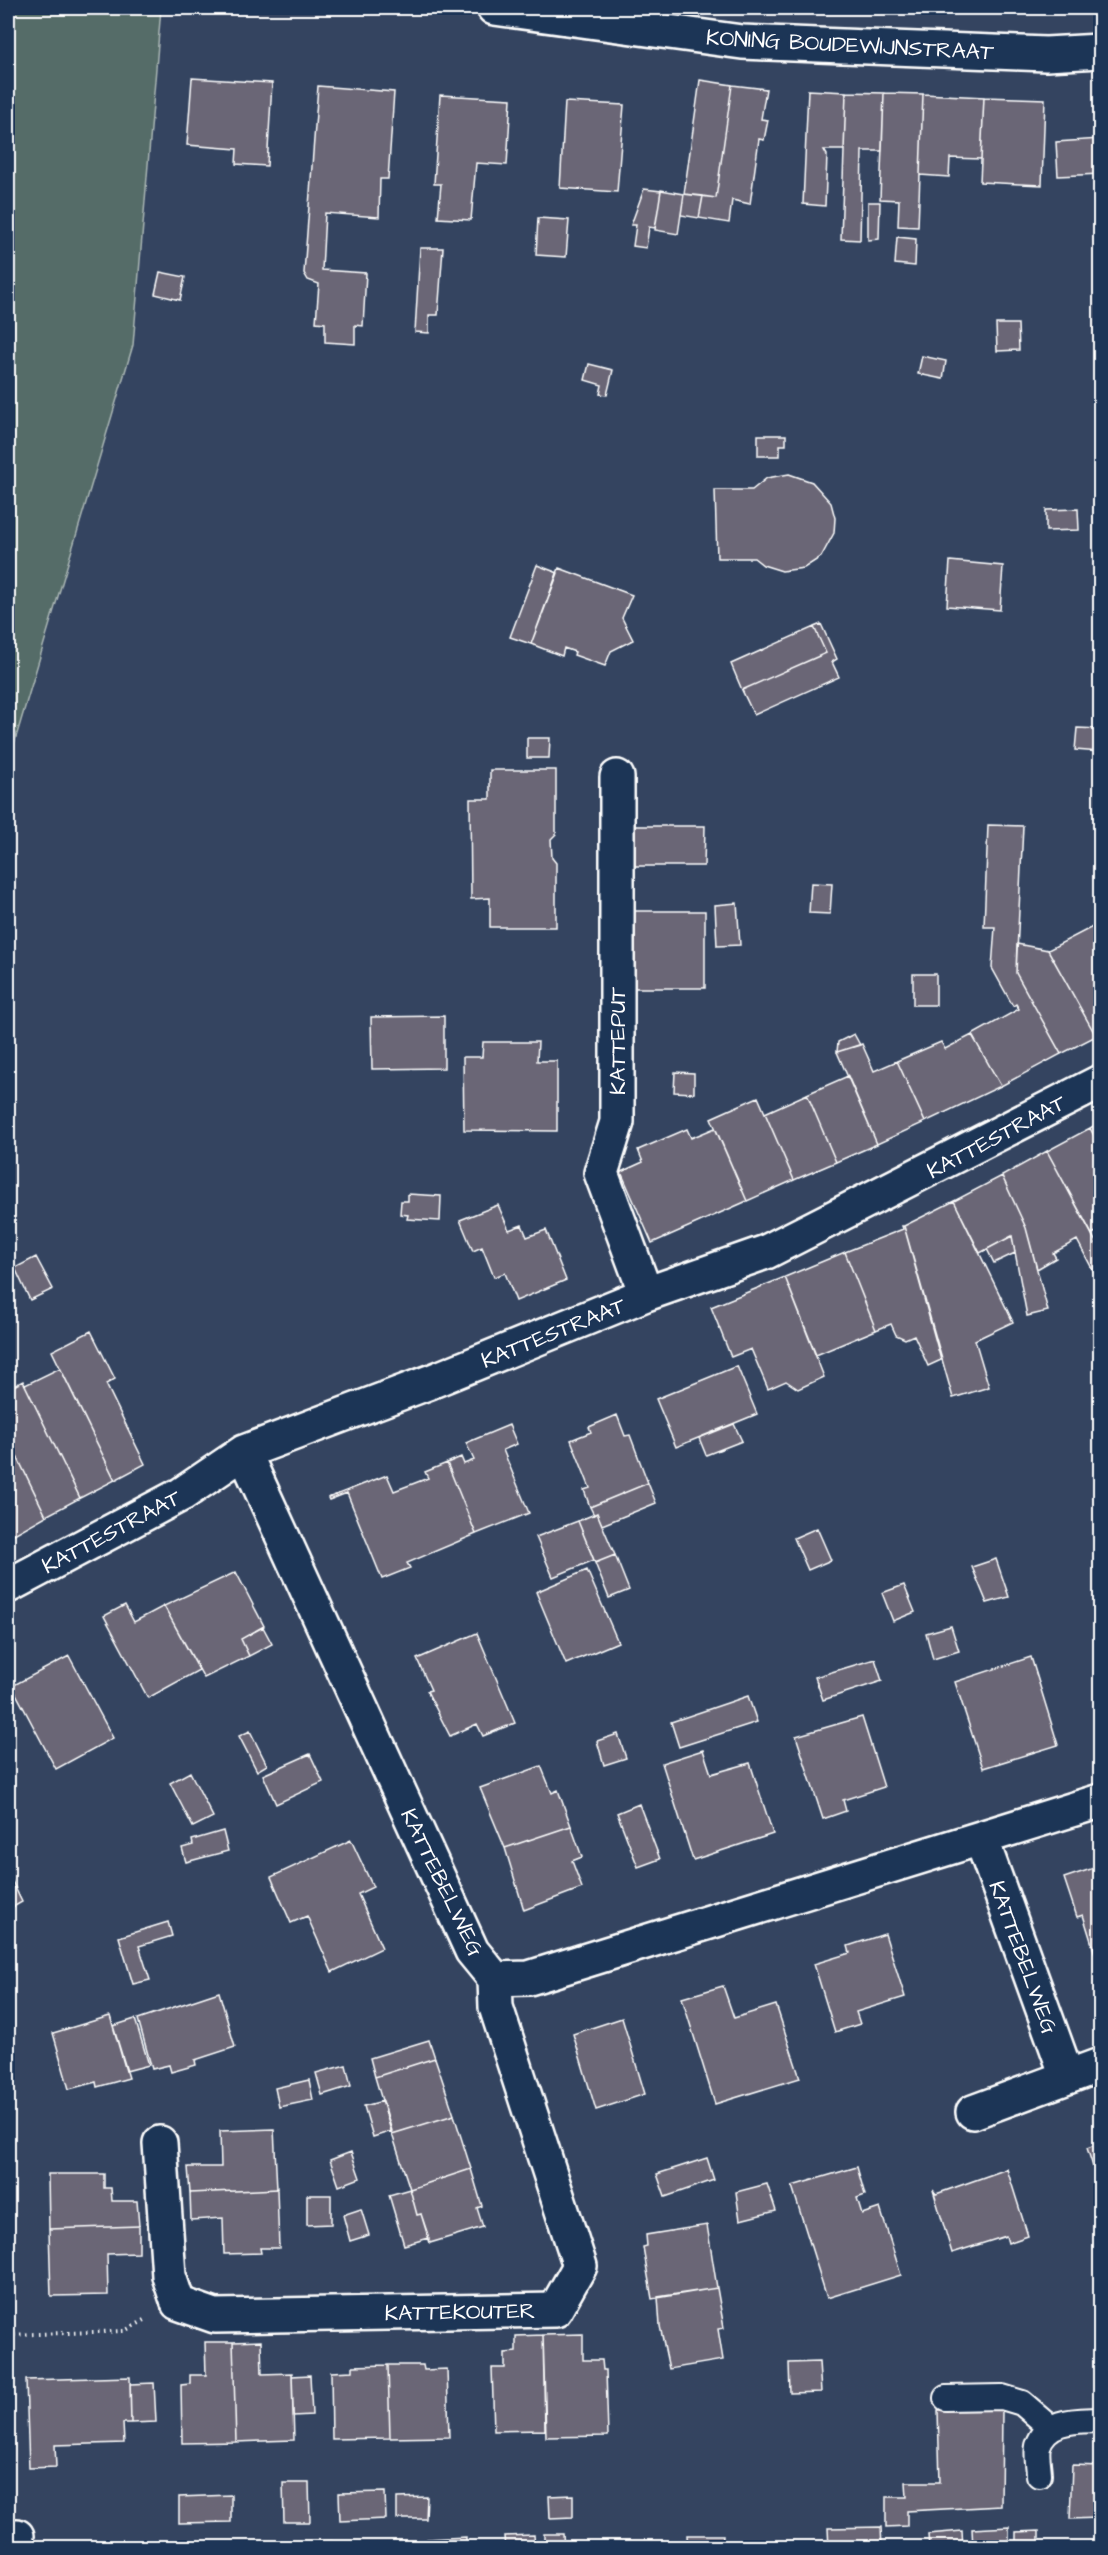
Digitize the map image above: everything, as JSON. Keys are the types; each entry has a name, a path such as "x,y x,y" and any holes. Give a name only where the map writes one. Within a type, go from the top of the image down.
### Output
{"street":[{"name":"KONING BOUDEWIJNSTRAAT","path":"494,8 742,42 1046,54 1101,51"},
{"name":"KATTEPUT","path":"617,777 617,1122 601,1173 646,1294"},
{"name":"KATTESTRAAT","path":"8,1586 182,1494 244,1452 430,1382 646,1294 766,1252 1101,1082"},
{"name":"KATTEBELWEG","path":"244,1452 472,1951 495,1979 529,1978 1101,1801"},
{"name":"KATTEBELWEG","path":"981,1838 1067,2076"},
{"name":"KATTEKOUTER","path":"178,2303 215,2316 555,2310 580,2266 496,2007 495,1979"},
{"path":"973,2112 1067,2076 1101,2066"},
{"path":"160,2143 169,2276 178,2303"}],"lane":[{"path":"946,2397 1002,2397 1022,2403 1050,2427"},
{"path":"1039,2475 1038,2446 1050,2427 1069,2421 1101,2420"}],"path":[{"path":"8,2335 124,2331 178,2303"}],"green space":[{"path":"8,8 161,8 133,345 8,764"}],"building":[{"path":"192,78 272,83 267,166 236,164 237,149 187,145"},
{"path":"700,80 732,85 716,198 684,194"},
{"path":"732,85 766,89 761,119 768,120 764,140 759,139 750,204 732,200 729,223 699,218 703,196 716,198"},
{"path":"318,86 394,92 388,179 380,179 379,217 325,213 322,270 366,273 363,326 355,325 355,344 325,342 325,323 316,322 319,284 308,280 304,273"},
{"path":"808,90 846,92 844,150 824,150 827,155 825,206 803,204"},
{"path":"846,92 884,93 882,151 862,151 860,240 841,239"},
{"path":"884,93 923,94 918,227 898,226 899,200 880,199"},
{"path":"923,94 984,97 981,159 950,158 949,177 920,175"},
{"path":"440,95 511,99 507,165 476,163 471,220 438,218 441,184 434,184"},
{"path":"984,97 1045,99 1042,185 980,182"},
{"path":"565,102 624,105 617,192 560,188"},
{"path":"1100,139 1100,174 1058,176 1056,142"},
{"path":"644,189 661,191 655,228 649,227 646,248 633,246 636,225 631,225"},
{"path":"661,190 684,194 678,234 655,230"},
{"path":"684,194 703,196 699,218 681,215"},
{"path":"868,202 880,202 879,239 868,240"},
{"path":"538,218 569,220 566,257 536,255"},
{"path":"897,237 916,239 915,266 895,264"},
{"path":"420,248 443,248 438,315 429,315 429,333 415,332"},
{"path":"160,272 185,277 180,300 155,294"},
{"path":"996,324 1018,324 1019,350 997,351"},
{"path":"922,356 946,361 943,379 918,374"},
{"path":"589,364 613,370 607,395 600,394 602,385 585,380"},
{"path":"758,435 786,435 786,445 780,445 780,456 758,456"},
{"path":"789,474 812,482 831,503 835,518 834,533 821,557 804,568 782,571 763,565 754,558 717,558 715,490 752,490 767,478"},
{"path":"1078,509 1079,530 1046,531 1046,510"},
{"path":"950,561 1003,566 1000,610 947,606"},
{"path":"537,565 558,573 531,644 510,637"},
{"path":"559,568 632,595 622,618 633,640 611,651 605,666 574,655 575,652 564,648 562,656 531,644"},
{"path":"821,624 837,659 832,662 839,677 754,715 742,690 826,653 814,627"},
{"path":"814,627 826,653 742,690 731,664"},
{"path":"1077,728 1100,729 1100,752 1075,750"},
{"path":"527,738 550,738 549,758 527,758"},
{"path":"490,770 556,770 556,834 551,839 552,858 556,863 556,927 490,927 490,898 471,899 470,799 490,799"},
{"path":"988,825 1023,826 1016,973 1061,1054 1001,1086 972,1035 1019,1009 1016,1004 1013,1006 992,968 995,927 984,927"},
{"path":"633,826 705,826 704,866 634,866"},
{"path":"811,883 832,884 830,914 809,913"},
{"path":"737,903 740,945 717,946 715,905"},
{"path":"634,911 705,911 705,988 634,988"},
{"path":"1100,923 1100,1033 1096,1036 1048,950"},
{"path":"1017,944 1048,950 1096,1036 1061,1054 1016,973"},
{"path":"913,974 936,974 936,1005 913,1005"},
{"path":"444,1016 444,1068 372,1069 371,1017"},
{"path":"854,1034 860,1045 837,1052 838,1042"},
{"path":"972,1035 1001,1086 925,1122 897,1061 941,1042 945,1049"},
{"path":"483,1042 538,1042 537,1061 557,1061 557,1131 464,1130 463,1057 482,1057"},
{"path":"862,1044 874,1071 897,1061 925,1122 877,1144 837,1052"},
{"path":"675,1072 694,1073 694,1093 674,1092"},
{"path":"848,1076 877,1144 836,1162 807,1094"},
{"path":"807,1094 836,1162 794,1180 765,1113"},
{"path":"758,1097 794,1180 747,1201 711,1118"},
{"path":"1100,1122 1100,1147 1090,1128"},
{"path":"715,1128 747,1201 652,1243 621,1172 643,1162 638,1150 687,1129 691,1138"},
{"path":"1090,1128 1100,1147 1100,1230 1092,1234 1047,1151"},
{"path":"1047,1151 1100,1250 1100,1273 1096,1276 1077,1240 1053,1253 1056,1258 1037,1269 1026,1228 1002,1176"},
{"path":"1002,1176 1026,1228 1048,1311 1027,1316 1012,1236 980,1253 954,1201"},
{"path":"408,1194 441,1196 440,1221 407,1219 408,1215 400,1214 401,1201 408,1201"},
{"path":"954,1201 1013,1322 975,1340 989,1387 953,1398 904,1226"},
{"path":"498,1205 509,1230 522,1225 527,1237 546,1230 566,1280 516,1301 505,1273 494,1277 482,1247 473,1251 460,1220"},
{"path":"902,1226 904,1226 941,1360 928,1366 914,1335 905,1339 896,1335 891,1324 876,1330 845,1252 903,1229"},
{"path":"1012,1236 1015,1253 994,1263 987,1249"},
{"path":"845,1252 876,1330 816,1355 785,1277"},
{"path":"36,1257 53,1289 30,1300 15,1268"},
{"path":"785,1277 824,1377 798,1389 786,1381 768,1389 751,1349 731,1357 711,1307"},
{"path":"91,1331 115,1379 106,1384 145,1464 115,1480 52,1351"},
{"path":"737,1366 757,1414 676,1447 656,1399"},
{"path":"60,1368 115,1480 80,1498 25,1385"},
{"path":"23,1381 80,1498 46,1516 8,1438 8,1389"},
{"path":"617,1415 625,1436 630,1435 648,1483 590,1507 584,1490 590,1488 571,1440 591,1432 589,1427"},
{"path":"734,1424 742,1441 706,1455 699,1438"},
{"path":"509,1425 517,1444 503,1450 529,1513 476,1534 447,1463 461,1457 464,1464 474,1460 466,1443"},
{"path":"8,1438 46,1516 9,1537 8,1534"},
{"path":"447,1463 476,1534 407,1563 410,1568 382,1579 347,1493 329,1500 328,1498 387,1475 394,1491 428,1478 425,1472"},
{"path":"648,1483 656,1503 602,1525 597,1513 594,1515 590,1507"},
{"path":"597,1513 615,1555 595,1563 578,1521"},
{"path":"578,1521 594,1560 553,1577 536,1537"},
{"path":"817,1528 831,1560 808,1570 794,1538"},
{"path":"615,1555 629,1590 609,1598 595,1563"},
{"path":"996,1559 1009,1597 987,1603 972,1567"},
{"path":"587,1570 618,1642 566,1664 536,1592"},
{"path":"236,1572 264,1626 241,1639 249,1656 204,1678 164,1606"},
{"path":"904,1585 915,1612 893,1621 882,1593"},
{"path":"125,1605 134,1622 164,1606 199,1670 148,1698 104,1616"},
{"path":"951,1626 959,1651 933,1659 926,1633"},
{"path":"263,1627 272,1644 249,1656 241,1639"},
{"path":"477,1633 515,1723 483,1736 477,1724 450,1736 427,1691 431,1690 417,1659"},
{"path":"69,1656 113,1738 56,1769 12,1686"},
{"path":"1031,1657 1058,1745 983,1768 955,1682"},
{"path":"875,1659 882,1681 823,1700 815,1677"},
{"path":"748,1696 757,1722 679,1747 671,1722"},
{"path":"862,1717 884,1787 843,1800 846,1811 823,1819 796,1736"},
{"path":"250,1731 267,1765 257,1771 239,1736"},
{"path":"618,1734 626,1758 604,1765 597,1741"},
{"path":"703,1750 711,1774 750,1763 773,1834 693,1860 662,1763"},
{"path":"310,1754 323,1782 276,1804 263,1775"},
{"path":"541,1766 552,1793 558,1790 571,1826 505,1848 480,1788"},
{"path":"190,1772 213,1817 193,1827 170,1783"},
{"path":"639,1804 660,1859 638,1867 617,1813"},
{"path":"571,1826 582,1857 572,1861 582,1888 524,1910 505,1848"},
{"path":"223,1831 228,1851 186,1862 182,1848 193,1845 192,1840"},
{"path":"351,1840 373,1887 358,1894 382,1948 332,1972 307,1916 291,1923 271,1877"},
{"path":"1100,1866 1100,1970 1083,1915 1077,1917 1064,1878"},
{"path":"8,1876 22,1902 8,1910"},
{"path":"168,1922 172,1936 139,1946 150,1980 133,1984 119,1937"},
{"path":"885,1934 905,1997 856,2012 860,2024 835,2032 814,1964 850,1953 848,1946"},
{"path":"723,1986 734,2018 776,2005 800,2078 715,2104 682,1998"},
{"path":"219,1992 235,2047 195,2060 196,2065 171,2072 169,2065 152,2069 138,2019"},
{"path":"110,2016 129,2078 97,2087 96,2082 69,2089 53,2033"},
{"path":"622,2018 645,2094 596,2110 573,2034"},
{"path":"135,2019 149,2065 126,2071 113,2026"},
{"path":"429,2040 435,2058 375,2077 370,2058"},
{"path":"435,2058 454,2115 392,2134 375,2077"},
{"path":"346,2065 351,2086 322,2095 316,2073"},
{"path":"309,2080 313,2100 279,2107 275,2088"},
{"path":"383,2101 392,2131 373,2137 364,2106"},
{"path":"454,2115 471,2169 410,2189 392,2134"},
{"path":"274,2129 277,2189 190,2193 188,2167 221,2167 220,2131"},
{"path":"1100,2143 1100,2188 1087,2148"},
{"path":"351,2152 360,2178 339,2186 330,2160"},
{"path":"707,2158 714,2180 665,2197 657,2174"},
{"path":"857,2167 865,2195 857,2198 862,2214 880,2208 901,2275 827,2298 792,2186"},
{"path":"471,2169 482,2206 477,2208 483,2227 430,2243 421,2214 417,2215 410,2189"},
{"path":"1007,2169 1028,2236 1008,2243 1006,2236 952,2253 933,2190 936,2194"},
{"path":"48,2174 104,2174 104,2188 111,2188 112,2201 137,2201 139,2226 49,2229"},
{"path":"767,2184 776,2211 740,2220 736,2192"},
{"path":"277,2189 279,2248 260,2248 261,2253 224,2254 223,2218 191,2220 190,2193"},
{"path":"410,2189 417,2215 421,2214 429,2238 404,2245 389,2195"},
{"path":"307,2195 331,2195 331,2224 307,2225"},
{"path":"361,2209 369,2235 350,2241 343,2215"},
{"path":"707,2225 717,2288 652,2299 643,2247 647,2246 646,2235"},
{"path":"139,2226 139,2253 107,2254 108,2295 51,2296 49,2229"},
{"path":"717,2288 724,2328 718,2329 723,2360 669,2369 660,2326 658,2297"},
{"path":"583,2334 583,2360 602,2360 603,2370 606,2370 608,2436 546,2437 543,2335"},
{"path":"543,2335 545,2430 494,2431 492,2368 505,2368 505,2353 516,2352 516,2336"},
{"path":"261,2341 262,2374 292,2373 294,2440 236,2442 233,2342"},
{"path":"205,2342 233,2342 236,2442 182,2443 181,2385 190,2384 190,2375 206,2375"},
{"path":"819,2362 821,2392 790,2393 789,2363"},
{"path":"388,2365 423,2365 424,2370 447,2369 449,2437 390,2438"},
{"path":"388,2365 390,2438 332,2439 331,2372 353,2371 353,2366"},
{"path":"310,2375 312,2415 293,2416 292,2376"},
{"path":"130,2377 131,2423 123,2423 124,2443 55,2445 56,2467 29,2468 26,2380"},
{"path":"154,2383 156,2422 131,2423 130,2384"},
{"path":"1002,2409 1001,2506 907,2511 907,2526 886,2527 886,2497 907,2497 906,2482 940,2482 938,2410"},
{"path":"1072,2465 1100,2466 1098,2518 1070,2519"},
{"path":"283,2483 309,2483 310,2522 284,2522"},
{"path":"385,2492 386,2519 340,2521 339,2493"},
{"path":"231,2495 231,2522 179,2523 179,2497"},
{"path":"573,2495 573,2517 550,2518 549,2496"},
{"path":"427,2497 426,2519 397,2519 397,2498"},
{"path":"881,2527 882,2548 829,2548 828,2528"},
{"path":"1009,2527 1009,2548 973,2548 972,2529"},
{"path":"962,2531 963,2548 929,2548 928,2534"},
{"path":"1039,2531 1039,2548 1016,2548 1016,2532"},
{"path":"544,2534 563,2534 564,2548 544,2548"},
{"path":"534,2535 535,2548 505,2548 504,2536"},
{"path":"687,2535 723,2535 722,2548 688,2548"},
{"path":"466,2537 466,2548 427,2548 427,2539"},
{"path":"282,2540 290,2540 291,2548 224,2548 223,2545 282,2543"},
{"path":"332,2541 333,2548 295,2548 295,2544"},
{"path":"144,2545 144,2548 85,2548"}]}
